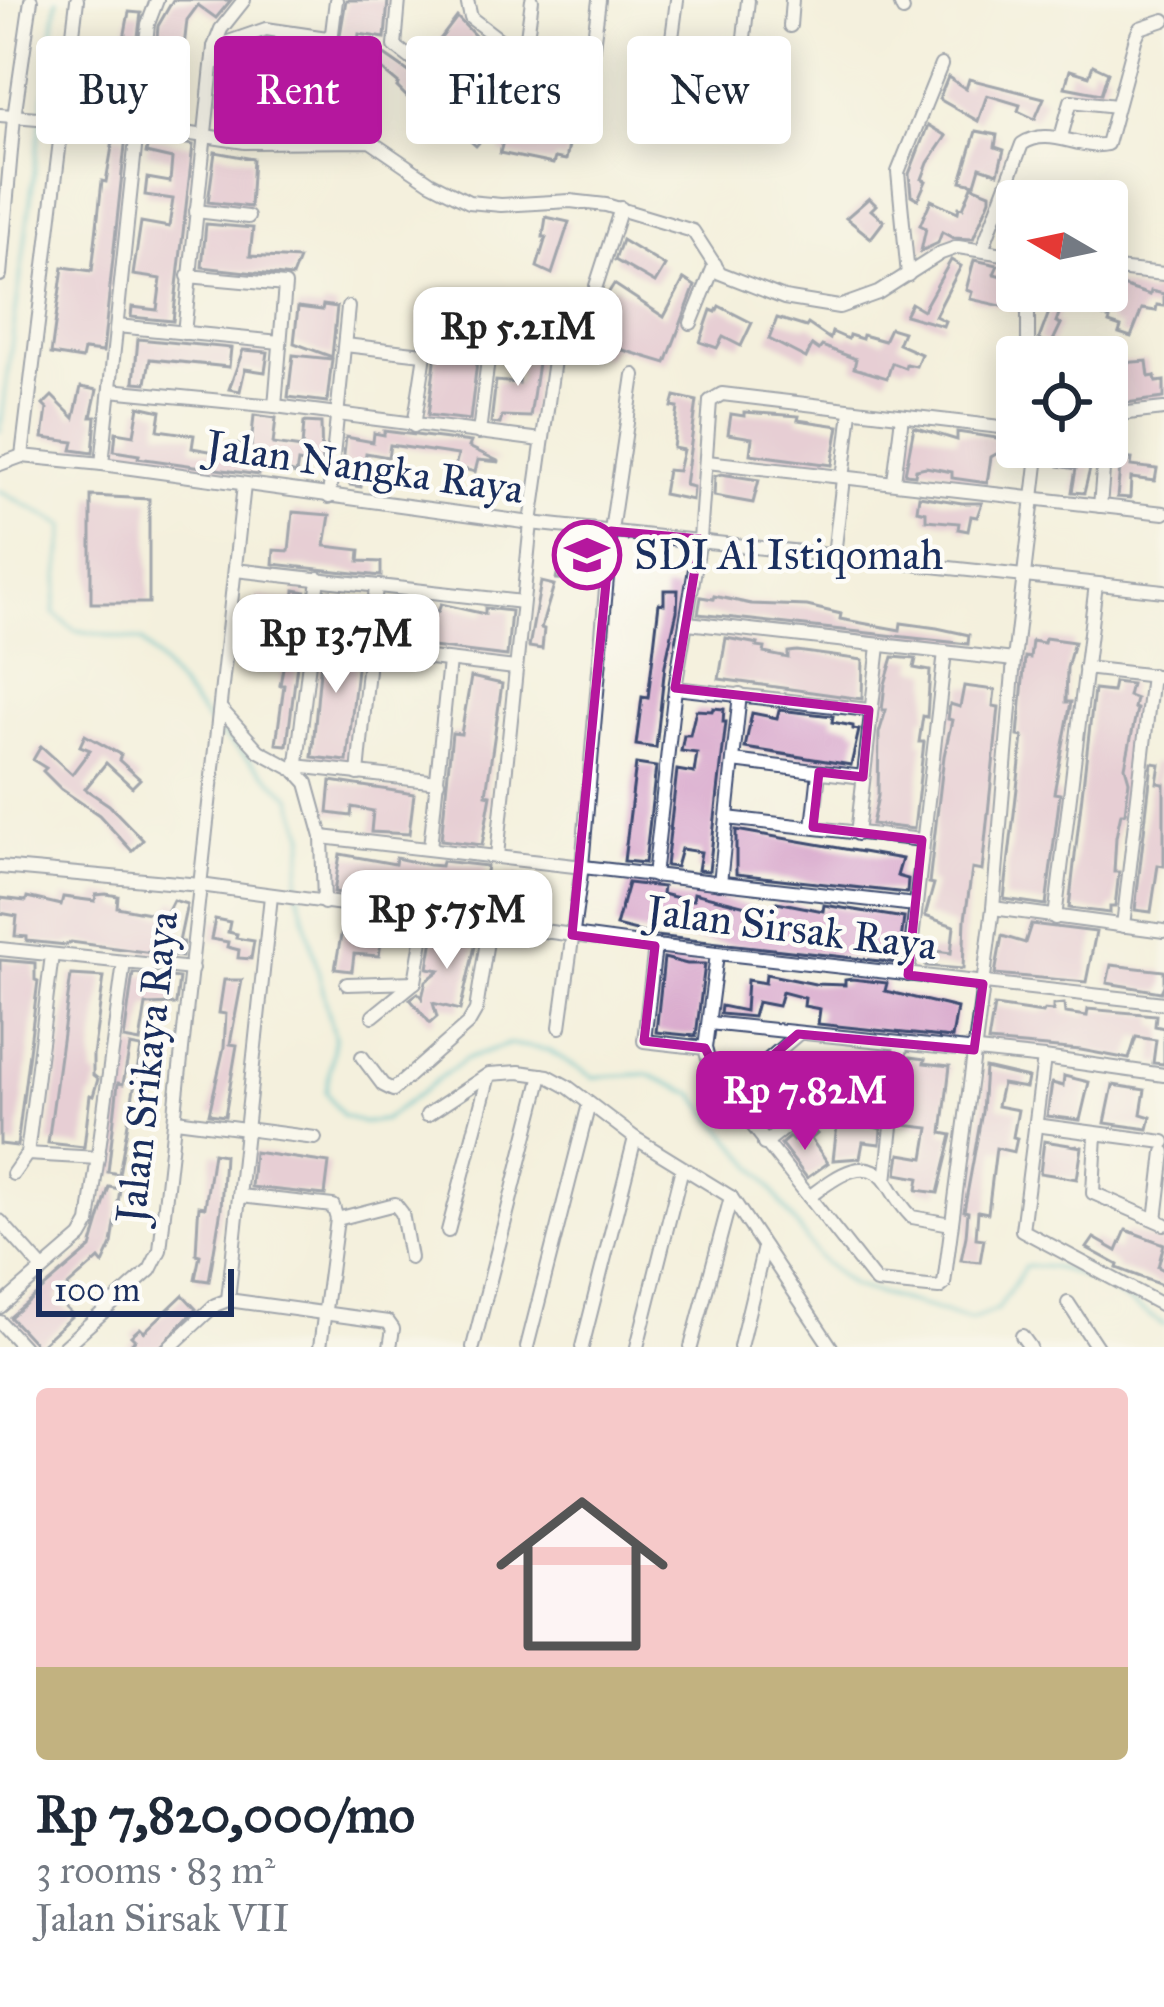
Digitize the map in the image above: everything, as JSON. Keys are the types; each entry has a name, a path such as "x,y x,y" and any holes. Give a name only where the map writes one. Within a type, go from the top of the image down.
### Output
{"street":[{"path":"0,275 13,116 31,0"},
{"path":"72,36 76,0"},
{"path":"147,36 149,14 157,0"},
{"path":"218,36 244,0"},
{"path":"324,36 332,33 335,0"},
{"path":"399,0 394,46 406,55"},
{"path":"467,0 471,18 494,36"},
{"path":"527,36 532,0"},
{"path":"595,36 599,0"},
{"path":"671,36 676,0"},
{"path":"744,36 748,0"},
{"path":"790,26 792,0"},
{"path":"982,250 1016,153 1031,138 1061,136 1103,147 1140,28 1164,20"},
{"path":"246,36 266,29 302,36"},
{"path":"184,332 214,47"},
{"path":"908,275 898,172 941,65"},
{"path":"1061,136 1071,100 1116,106"},
{"path":"190,136 214,139"},
{"path":"0,464 22,456 58,144"},
{"path":"103,464 136,144"},
{"path":"370,144 470,202 570,201 621,208 694,231 728,277 784,298 839,307 878,293 940,253 958,248 996,252"},
{"path":"596,286 621,208"},
{"path":"196,211 248,217"},
{"path":"691,323 715,264"},
{"path":"1128,270 1164,274"},
{"path":"188,275 285,285 275,406"},
{"path":"329,496 348,307"},
{"path":"414,426 430,322"},
{"path":"117,326 280,342"},
{"path":"479,433 490,335"},
{"path":"345,345 422,354"},
{"path":"497,856 530,524 556,346"},
{"path":"560,1027 582,866 611,531 634,375"},
{"path":"110,390 541,440"},
{"path":"654,876 675,688 700,539 710,401 715,395 996,427"},
{"path":"1128,413 1164,409"},
{"path":"834,555 851,411"},
{"path":"894,481 902,416"},
{"name":"Jalan Nangka Raya","path":"22,456 530,524 1164,591"},
{"path":"707,462 1164,512"},
{"path":"717,953 705,1048 728,1094 876,1282 932,1290 944,1284 993,908 1037,468"},
{"path":"1100,506 1103,468"},
{"path":"244,485 220,713 259,752 296,768 438,782"},
{"path":"235,570 522,602"},
{"path":"319,578 296,768 311,793 322,837 324,903"},
{"path":"1055,918 1096,584"},
{"path":"358,774 376,586"},
{"path":"688,623 1014,661"},
{"path":"857,834 879,646"},
{"path":"370,651 514,668"},
{"path":"908,975 945,652"},
{"path":"430,848 449,661"},
{"path":"1085,668 1158,676 1124,926"},
{"path":"675,688 869,710"},
{"path":"720,883 740,694"},
{"name":"Jalan Srikaya Raya","path":"64,1347 156,1262 220,713"},
{"path":"1147,742 1164,744"},
{"path":"733,761 863,777"},
{"path":"813,827 819,772"},
{"path":"727,818 922,840"},
{"path":"322,837 915,905"},
{"name":"Jalan Sirsak Raya","path":"0,867 200,885 656,946 1164,1004"},
{"path":"228,1300 276,896"},
{"path":"993,908 1164,931"},
{"path":"373,1016 415,982 426,916"},
{"path":"362,1057 383,1085 393,1090 468,1024 476,1010 490,922"},
{"path":"656,946 644,1041 705,1048"},
{"path":"0,949 192,970"},
{"path":"13,1174 27,1154 52,955"},
{"path":"0,1307 86,1231 124,962"},
{"path":"347,984 415,982"},
{"path":"709,1023 1164,1075"},
{"path":"728,1094 798,1034"},
{"path":"886,1181 901,1046"},
{"path":"1044,1058 1022,1231 1164,1306"},
{"path":"448,1231 489,1074"},
{"path":"427,1115 489,1074 542,1075 568,1087 635,1138 731,1197 831,1347"},
{"path":"473,1347 542,1075"},
{"path":"764,1144 820,1100 895,1107"},
{"path":"527,1347 589,1104"},
{"path":"176,1120 315,1138"},
{"path":"1035,1125 1164,1142"},
{"path":"1096,1134 1093,1193 1160,1222 1164,1152"},
{"path":"582,1347 635,1138"},
{"path":"27,1154 98,1158"},
{"path":"637,1347 682,1168"},
{"path":"808,1197 848,1170 875,1172 912,1217 951,1224"},
{"path":"240,1196 333,1206 337,1220 320,1347"},
{"path":"691,1347 731,1197"},
{"path":"337,1220 395,1204 402,1213 410,1258"},
{"path":"0,1221 42,1268"},
{"path":"740,1347 764,1247"},
{"path":"170,1347 215,1305 228,1300 388,1322 393,1328 390,1347"},
{"path":"1068,1303 1097,1347"},
{"path":"0,1322 23,1347"}],"highlighted area":[{"path":"611,531 700,539 675,688 869,710 863,777 819,772 813,827 922,840 908,975 983,984 974,1050 798,1034 728,1094 705,1048 644,1041 655,946 572,935"}],"building":[{"path":"173,0 231,0 216,18 198,5 187,20 185,36 157,36"},
{"path":"346,0 388,0 385,38 340,36"},
{"path":"129,12 141,13 138,36 124,36"},
{"path":"457,17 475,36 443,36"},
{"path":"382,55 406,70 406,96 382,70"},
{"path":"1093,65 1108,72 1101,94 1065,87 1070,70 1089,76"},
{"path":"948,77 966,89 969,79 1044,98 1035,119 1018,111 1020,105 987,95 978,121 939,99"},
{"path":"928,125 946,136 928,163 918,199 911,195 909,174"},
{"path":"976,131 997,135 995,147 1004,150 998,173 980,167 975,184 961,181"},
{"path":"112,144 125,144 103,352 84,350 82,359 51,354 63,267 92,271 102,181 106,182"},
{"path":"148,144 193,145 173,321 131,317 132,307 157,310 161,279 133,275 141,222 169,227 173,199 145,195 147,178 170,182 172,159 146,153"},
{"path":"502,144 569,145 566,160 555,158 553,164 500,153"},
{"path":"215,152 253,159 250,207 208,202"},
{"path":"972,186 990,193 973,239 942,232 938,243 921,251 926,228 920,225 931,200 958,212"},
{"path":"869,198 876,205 871,210 884,221 871,238 846,218"},
{"path":"546,217 569,222 552,274 537,267"},
{"path":"206,224 253,228 250,256 299,259 292,277 202,267"},
{"path":"622,240 665,266 655,283 615,260"},
{"path":"951,260 961,266 935,316 945,321 943,326 905,315 911,303 923,310"},
{"path":"974,260 996,265 996,305 970,299 972,292 966,290"},
{"path":"684,279 695,286 666,363 613,347 605,358 588,347 604,324 613,299 607,295 614,284 664,317"},
{"path":"1128,288 1164,294 1164,306 1157,305 1156,311 1142,309 1131,337 1119,333 1121,327 1109,323 1110,319 1093,312 1128,312"},
{"path":"323,305 337,307 332,357 294,343 298,307 322,310"},
{"path":"719,306 752,323 741,346 723,337 717,348 700,342 711,310 716,312"},
{"path":"1049,312 1060,312 1055,336 1040,336"},
{"path":"777,318 808,324 830,339 832,332 848,339 849,335 862,339 863,335 884,341 890,328 903,332 898,344 921,354 916,366 892,363 887,378 854,368 856,359 822,346 819,350 812,345 806,358 769,339"},
{"path":"534,335 542,336 530,417 502,416 500,424 491,423 496,381 519,383 520,362 529,363"},
{"path":"138,339 231,348 229,367 150,359 146,383 134,382"},
{"path":"437,346 478,354 470,420 428,415"},
{"path":"243,350 268,352 265,372 245,369 240,391 229,389"},
{"path":"293,355 332,359 327,402 288,397"},
{"path":"1147,361 1149,377 1164,381 1164,398 1128,403 1128,362"},
{"path":"81,387 97,390 91,417 96,417 93,453 72,450 74,442 43,438 47,409 43,405 52,396 74,418"},
{"path":"675,396 697,401 685,485 693,487 692,500 663,494 667,470 678,471 683,450 673,448"},
{"path":"139,406 161,411 158,430 194,435 192,448 227,454 229,443 251,446 254,415 276,418 273,444 302,448 304,422 321,423 322,466 298,462 296,474 261,463 259,475 114,451 116,432 134,435"},
{"path":"744,412 799,416 798,420 839,426 832,465 750,454 752,438 728,434 731,414 744,416"},
{"path":"914,427 957,440 957,432 996,438 987,483 952,478 952,472 926,467 916,469 915,475 905,474"},
{"path":"384,431 471,442 469,447 500,462 478,460 475,472 455,467 458,455 390,445 388,457 366,453 361,487 350,485 353,465 343,463 346,437 373,442 374,433 384,435"},
{"path":"1128,459 1131,466 1157,469 1155,481 1131,478 1130,498 1117,497 1120,468 1128,468"},
{"path":"1070,468 1090,468 1084,493 1072,492 1076,469"},
{"path":"715,476 759,480 753,503 714,496"},
{"path":"91,496 149,499 149,603 91,603"},
{"path":"919,496 982,503 977,517 971,516 968,531 958,529 959,523 926,520 926,512 917,510"},
{"path":"293,512 330,515 325,546 360,550 359,561 381,562 381,576 273,564 274,550 289,551"},
{"path":"573,540 591,545 584,580 556,579 562,552 570,554"},
{"path":"541,582 554,585 541,628 542,649 529,647"},
{"path":"295,590 306,592 287,745 276,744 284,685 280,685 285,656 281,655 283,642 288,643 289,620 255,613 258,596 294,603"},
{"path":"664,590 678,590 677,611 665,665 656,748 636,745"},
{"path":"701,597 751,604 807,606 841,614 840,619 900,630 901,623 937,628 969,635 968,644 698,614"},
{"path":"441,604 485,614 485,608 511,611 507,656 389,637 401,609 414,614 417,605 438,612"},
{"path":"352,622 362,622 347,761 312,757 323,638 351,642"},
{"path":"726,638 758,644 765,648 764,653 788,658 788,652 797,651 863,660 862,699 719,679"},
{"path":"1045,638 1074,642 1067,668 1066,702 1071,702 1054,793 1060,794 1046,905 1004,899 1023,737 1018,736 1025,657 1030,658 1032,641 1044,643"},
{"path":"893,657 916,659 914,668 930,671 927,717 923,716 919,742 924,742 914,829 872,824 885,684"},
{"path":"471,677 502,684 482,845 441,840 452,733 461,734"},
{"path":"1114,682 1131,684 1128,696 1136,699 1137,709 1125,767 1129,781 1116,837 1114,872 1119,872 1110,913 1069,908 1094,690 1112,692"},
{"path":"964,686 995,690 993,706 999,707 982,871 972,869 963,969 926,966 928,950 951,953 954,926 925,916 934,884 929,883 952,720 948,719 950,704 960,707"},
{"path":"724,709 726,722 709,871 698,870 701,852 681,849 676,867 666,866 677,770 694,773 697,753 681,751 684,735 690,735 696,710"},
{"path":"779,710 833,716 832,722 859,730 851,765 745,748 752,713 777,718"},
{"path":"85,735 121,755 119,760 140,779 132,787 106,763 85,789 109,805 143,840 132,851 99,815 61,789 43,771 46,768 33,760 41,746 72,774 90,750 80,746"},
{"path":"1152,763 1160,764 1157,783 1164,784 1164,866 1158,865 1151,912 1135,910"},
{"path":"636,764 656,767 645,863 624,861"},
{"path":"331,781 414,794 409,834 371,832 373,811 352,807 351,816 328,813"},
{"path":"736,830 902,859 897,876 908,879 907,893 736,874"},
{"path":"340,854 395,864 396,858 429,865 441,866 442,861 487,866 479,910 334,892"},
{"path":"508,873 520,874 516,917 493,912"},
{"path":"628,883 663,887 662,894 683,899 693,900 694,893 774,913 777,902 904,918 898,963 656,936 616,926"},
{"path":"96,895 118,896 117,907 165,916 173,900 187,904 179,942 183,942 182,957 27,941 27,937 15,936 17,916 0,913 0,898 26,901 27,897 61,905 63,897 95,901"},
{"path":"215,919 230,922 228,932 237,934 236,938 254,941 251,959 238,958 239,950 227,947 228,942 211,939"},
{"path":"355,921 373,924 372,933 382,935 379,956 354,954 352,971 335,969 342,930 353,933"},
{"path":"1031,924 1096,932 1086,982 995,974 1002,936 1025,943"},
{"path":"439,928 474,933 476,942 460,1010 433,1003 437,1017 430,1023 410,999 418,993 422,998 426,981 440,970 428,968"},
{"path":"664,958 705,964 696,1036 656,1032"},
{"path":"0,960 35,963 38,981 17,1146 0,1144"},
{"path":"1111,965 1164,971 1161,992 1107,983"},
{"path":"133,973 179,978 176,1004 146,1005 140,1042 124,1039"},
{"path":"766,974 815,984 845,985 845,980 852,979 887,983 885,991 957,1008 952,1038 818,1024 820,1009 804,1006 805,998 782,992 778,1006 757,1002 753,1017 720,1014 721,1006 745,1011 747,980 765,983"},
{"path":"71,975 104,977 93,1055 93,1075 98,1079 90,1095 84,1147 48,1143"},
{"path":"224,980 242,980 230,1044 237,1045 225,1116 209,1114 224,1047 226,1014 219,1013"},
{"path":"1064,1004 1065,1013 1087,1016 1088,1009 1156,1015 1155,1026 1164,1028 1164,1064 1153,1063 1156,1040 1136,1037 1129,1059 988,1042 994,1006 1043,1013"},
{"path":"130,1046 141,1048 119,1174 108,1172 118,1083 123,1084"},
{"path":"910,1057 950,1066 942,1133 952,1135 938,1193 917,1190 919,1178 897,1174 900,1154 924,1158 929,1128 903,1125"},
{"path":"840,1058 883,1064 880,1095 834,1091"},
{"path":"782,1064 808,1096 768,1128 743,1096"},
{"path":"985,1068 1028,1078 1026,1088 1002,1084 997,1106 1018,1110 1013,1137 1017,1138 1014,1152 996,1148 988,1213 978,1211 976,1238 984,1239 980,1262 961,1260"},
{"path":"1064,1076 1089,1082 1080,1120 1047,1116 1052,1083 1063,1086"},
{"path":"1113,1085 1145,1090 1141,1114 1151,1117 1148,1129 1105,1123"},
{"path":"838,1117 881,1129 880,1144 863,1142 860,1158 833,1160"},
{"path":"809,1126 817,1134 811,1139 828,1163 807,1178 781,1144 789,1137 793,1141"},
{"path":"1044,1141 1082,1147 1077,1179 1040,1173"},
{"path":"254,1152 329,1163 325,1195 251,1187"},
{"path":"213,1153 224,1155 209,1281 195,1279 200,1255 196,1254 199,1206 205,1207"},
{"path":"109,1187 120,1189 112,1244 103,1264 99,1259 55,1298 73,1315 38,1347 10,1317 91,1248"},
{"path":"1126,1230 1164,1244 1158,1267 1164,1270 1164,1286 1117,1268 1087,1248 1094,1238 1117,1251"},
{"path":"183,1295 196,1309 160,1347 127,1347 135,1340 131,1336 140,1328 144,1332"}],"waterway":[{"path":"0,431 57,0"},
{"path":"0,491 65,526 54,613 74,630 142,641 212,726"},
{"path":"221,734 292,798 305,836 297,887 335,1038 326,1092 342,1115 363,1123 384,1120 465,1059 509,1044 548,1050 593,1077 647,1074 693,1094 764,1178 819,1258 852,1286 971,1320 998,1309 1025,1267 1044,1267 1098,1284 1164,1325"}],"place":[{"name":"SDI Al Istiqomah","path":"587,555"}]}
